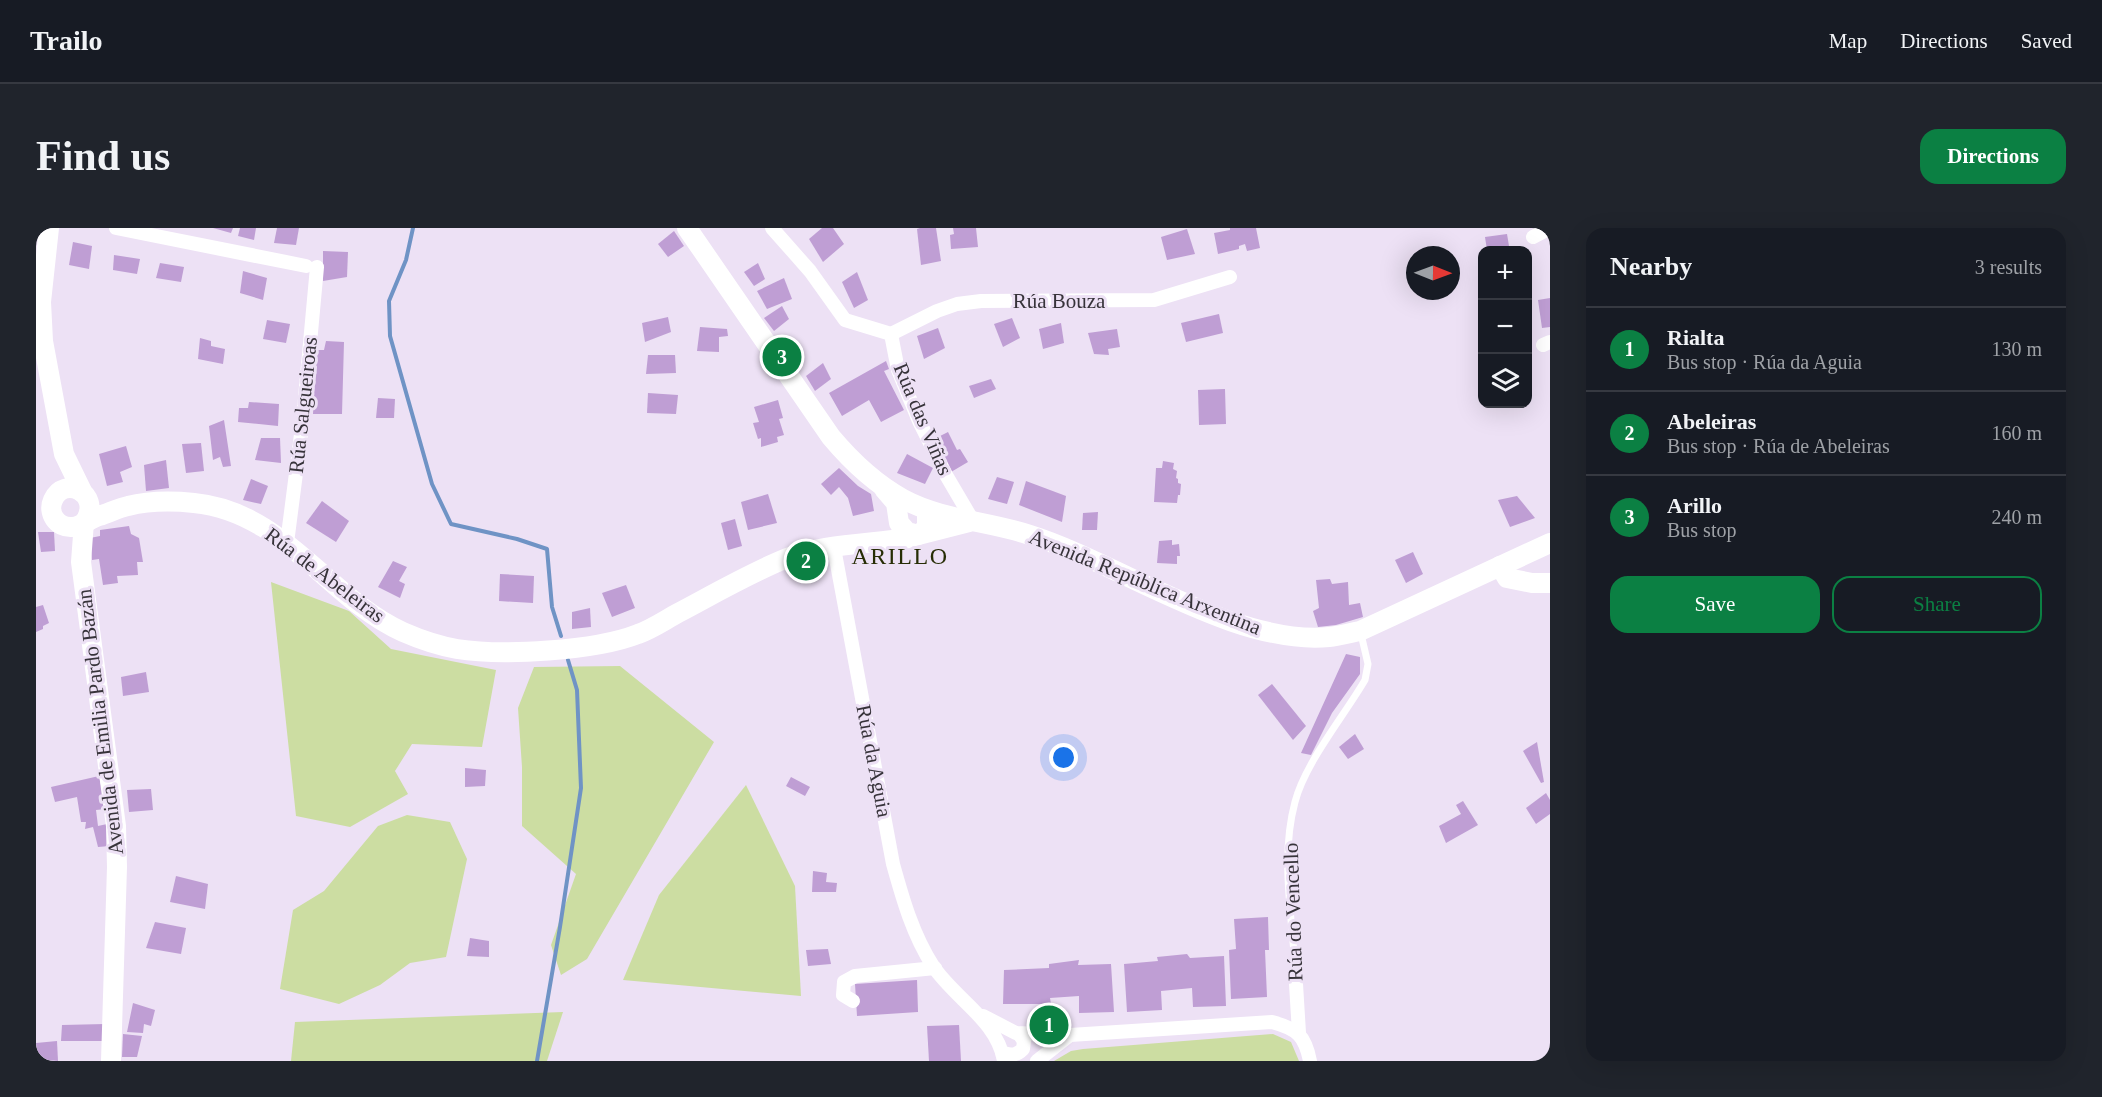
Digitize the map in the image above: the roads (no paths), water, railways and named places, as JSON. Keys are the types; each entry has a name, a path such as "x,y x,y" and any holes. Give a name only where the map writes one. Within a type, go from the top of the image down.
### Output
{"street":[{"path":"36,523 76,527 85,521 91,508 64,454 43,341 40,260 49,228"},
{"name":"Rúa Salgueiroas","path":"116,228 311,266 303,419 287,543"},
{"name":"Avenida República Arxentina","path":"687,228 831,437 854,463 880,485 896,503 899,523"},
{"name":"Rúa das Viñas","path":"772,228 810,271 845,320 891,334 898,370 919,421 946,475 973,521"},
{"path":"1533,237 1550,228"},
{"name":"Rúa Bouza","path":"891,334 937,311 957,304 1154,300 1230,278"},
{"path":"61,525 52,514 52,501 56,495 64,454"},
{"name":"Avenida República Arxentina","path":"880,485 923,508 1030,535 1057,545 1184,602 1244,625 1307,637 1329,637 1360,631 1500,566 1526,568 1550,543"},
{"path":"36,510 69,488 84,494"},
{"name":"Rúa de Abeleiras","path":"84,494 99,501 129,506"},
{"name":"Rúa de Abeleiras","path":"85,521 129,506 156,503 196,503 233,512 266,527 356,604 403,632 455,648 490,652 553,650 594,645 637,634 789,557 918,535"},
{"path":"899,523 908,532 918,535 927,528 923,508"},
{"name":"Rúa de Abeleiras","path":"860,545 923,508"},
{"name":"Avenida de Emilia Pardo Bazán","path":"85,521 81,562 116,826 117,867 111,1061"},
{"name":"Avenida República Arxentina","path":"918,535 973,521"},
{"name":"Avenida de Emilia Pardo Bazán","path":"61,525 81,562"},
{"name":"Rúa da Aguia","path":"834,548 893,864 917,938 934,968 993,1033 1003,1057 1013,1056 1023,1049 1024,1041 1020,1034"},
{"path":"1500,566 1507,578 1526,568 1550,582"},
{"path":"853,1001 843,995 844,982 855,976 934,968"},
{"name":"Rúa do Vencello","path":"1296,984 1299,1033"},
{"name":"Rúa da Aguia","path":"978,1014 1020,1034 1070,1035 1272,1022 1299,1033"},
{"path":"1299,1033 1307,1045 1311,1061"},
{"path":"1037,1061 1070,1035"}],"lane":[{"name":"Rúa do Vencello","path":"1296,984 1287,855 1295,801 1312,762 1365,680 1368,664 1360,631"}],"waterway":[{"path":"413,228 406,260 389,301 390,336 432,484 451,524 517,539 547,549 552,607 561,636"},
{"path":"537,1061 581,788 577,690 568,660"}],"place":[{"name":"Arillo","path":"782,357"},
{"name":"Abeleiras","path":"806,561"},
{"name":"Rialta","path":"1049,1025"}],"district":[{"name":"ARILLO","path":"900,556"}]}
